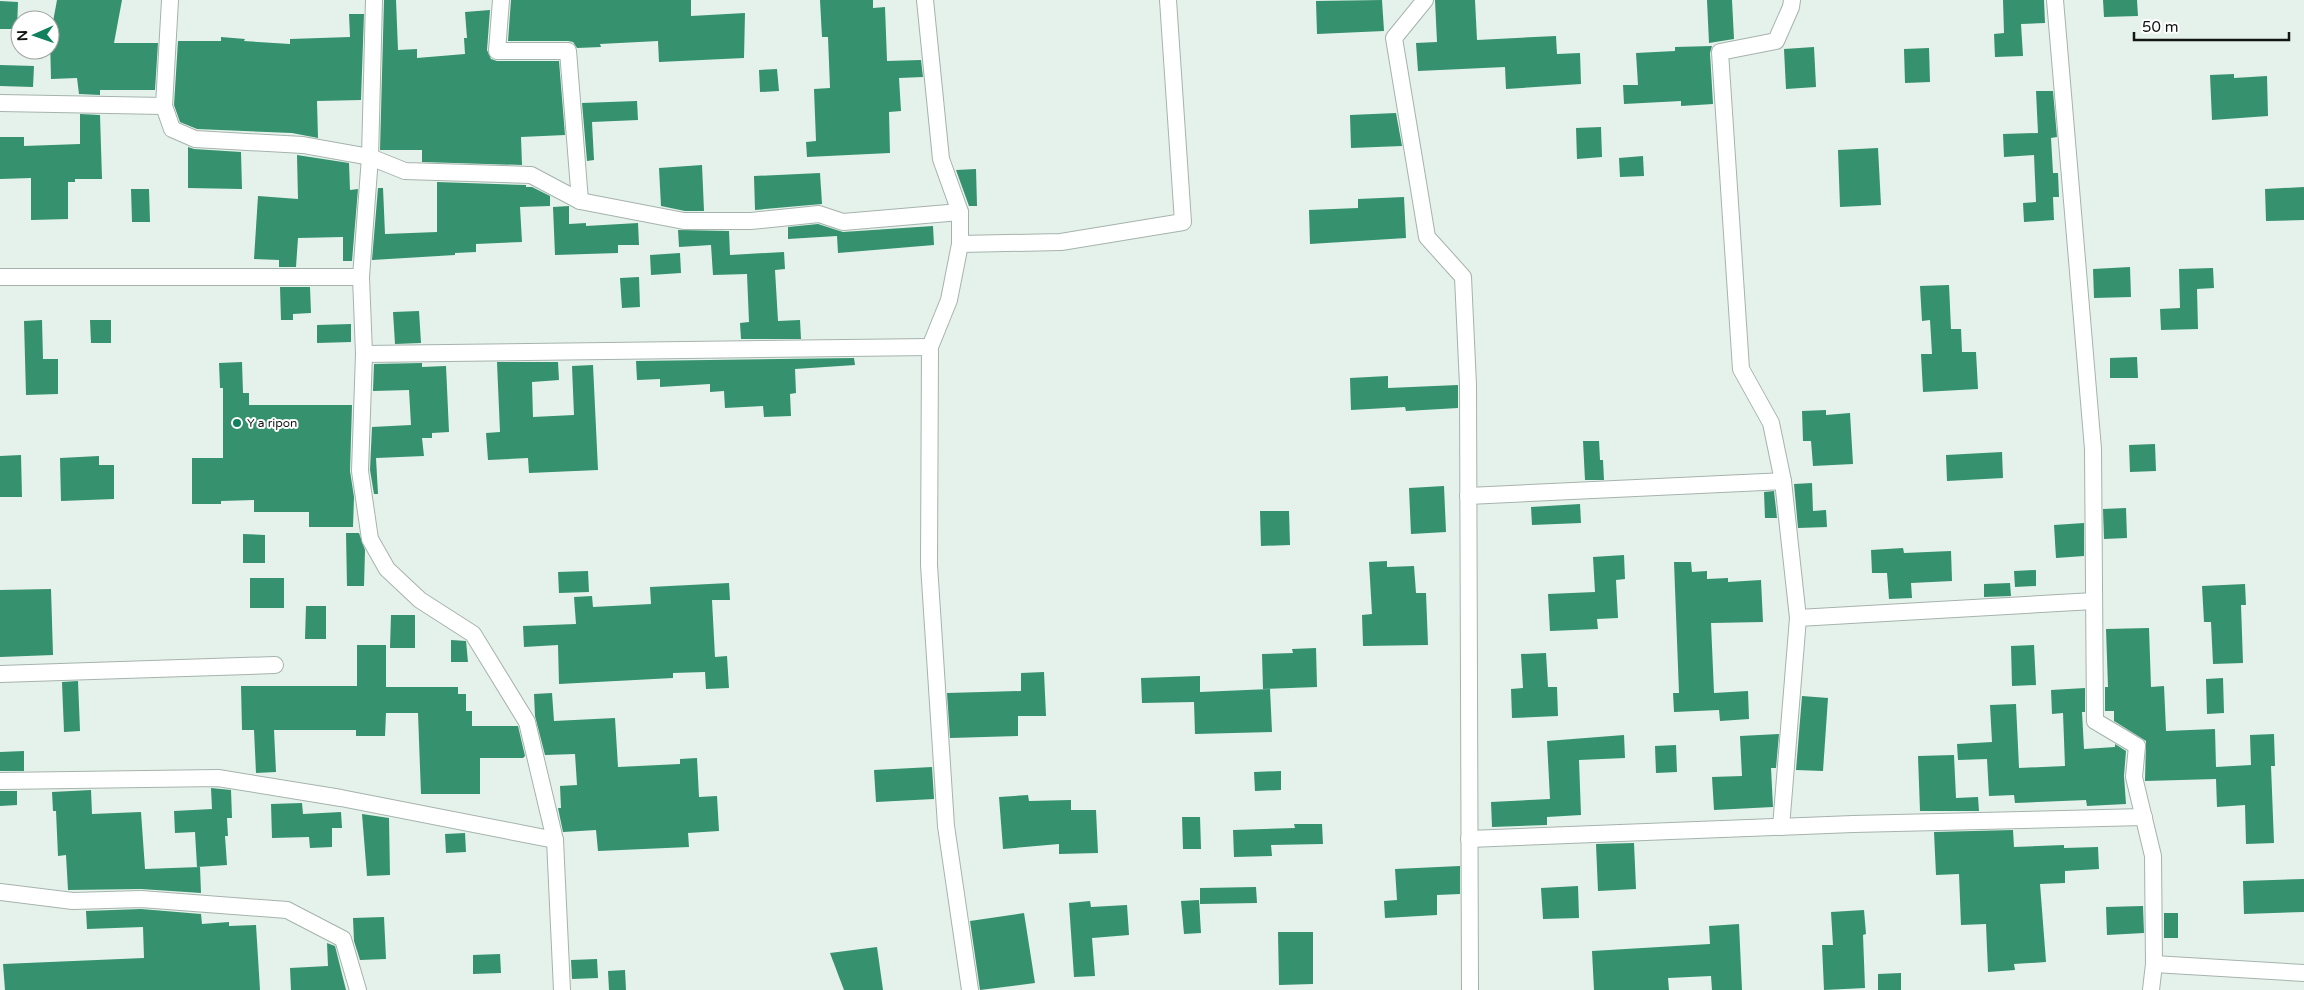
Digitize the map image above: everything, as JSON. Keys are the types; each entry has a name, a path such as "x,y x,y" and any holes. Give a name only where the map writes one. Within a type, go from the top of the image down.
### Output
{"street":[{"path":"170,0 164,106 172,129 195,139 303,145 370,157 405,172 531,175 580,201 684,221 751,221 819,214 843,222 960,212"},
{"path":"374,0 370,157 360,277 364,354 360,471 370,539 387,569 420,600 473,634 527,722 555,840 562,990"},
{"path":"501,0 498,51 568,51 580,201"},
{"path":"926,0 941,159 960,212 960,244 949,300 930,347 929,565 946,826 970,990"},
{"path":"960,244 1061,242 1183,222 1168,0"},
{"path":"1425,0 1394,38 1427,237 1464,277 1468,385 1470,990"},
{"path":"1781,827 1798,618 1783,481 1771,423 1740,369 1720,52 1776,41 1791,7 1792,0"},
{"path":"2055,0 2092,449 2096,722 2137,746 2134,777 2153,856 2154,964 2151,990"},
{"path":"0,103 164,106"},
{"path":"0,277 360,277"},
{"path":"364,354 930,347"},
{"path":"1468,496 1783,481"},
{"path":"1798,618 2094,601"},
{"path":"0,674 275,665"},
{"path":"0,781 218,778 341,798 555,840"},
{"path":"1469,839 1781,827 2144,817"},
{"path":"0,892 73,901 141,899 287,910 343,939 358,990"},
{"path":"2154,964 2304,973"}],"building":[{"path":"57,0 122,0 114,43 158,43 155,90 100,90 100,95 79,94 77,78 51,79 51,60 60,60 60,10 55,10"},
{"path":"384,0 396,0 398,50 417,49 417,58 465,54 464,38 467,38 465,12 490,10 487,50 491,59 497,61 559,61 565,135 521,137 522,165 422,162 422,150 380,150"},
{"path":"511,0 691,0 691,16 745,13 744,58 659,62 658,41 600,44 601,47 577,48 573,42 568,41 508,41"},
{"path":"820,0 873,0 873,8 885,7 887,61 921,60 923,77 899,78 901,111 889,112 890,153 807,157 806,142 816,141 814,89 830,88 828,37 822,37"},
{"path":"1382,0 1384,31 1317,34 1316,1"},
{"path":"1435,0 1475,0 1477,40 1556,36 1557,54 1580,53 1581,84 1506,89 1505,67 1418,71 1416,43 1437,42"},
{"path":"1707,0 1732,0 1734,39 1709,43"},
{"path":"2003,0 2044,0 2045,23 2021,24 2023,56 1995,57 1994,34 2004,33"},
{"path":"2103,0 2137,0 2138,16 2104,17"},
{"path":"0,1 18,2 18,10 10,10 10,29 0,29"},
{"path":"349,14 364,14 361,100 317,101 318,138 292,133 197,129 180,122 174,105 178,41 221,41 221,37 245,39 244,41 290,44 290,39 350,37"},
{"path":"1712,46 1710,53 1713,104 1681,106 1681,101 1624,104 1623,85 1638,85 1636,53 1675,51 1675,47"},
{"path":"1814,47 1816,87 1786,89 1784,49"},
{"path":"1929,48 1930,82 1905,83 1904,49"},
{"path":"0,65 34,66 33,87 0,86"},
{"path":"777,69 779,91 760,92 759,70"},
{"path":"2234,74 2234,78 2267,76 2268,116 2212,120 2210,75"},
{"path":"2036,91 2053,91 2057,137 2051,138 2053,173 2058,173 2059,197 2053,197 2054,220 2024,222 2023,203 2036,202 2034,155 2004,157 2003,134 2038,133"},
{"path":"637,101 638,120 592,122 594,160 587,161 582,103"},
{"path":"1396,113 1402,146 1351,148 1350,115"},
{"path":"80,114 100,115 102,179 75,179 75,182 68,182 68,219 31,220 31,178 0,179 0,137 24,137 24,146 80,144"},
{"path":"1601,127 1602,157 1577,159 1576,128"},
{"path":"188,147 241,152 242,189 188,188"},
{"path":"1878,148 1881,205 1840,207 1838,150"},
{"path":"297,155 349,163 350,190 358,189 352,261 343,261 343,237 298,238 296,267 279,267 279,260 254,259 258,196 298,199"},
{"path":"1643,156 1644,176 1620,177 1619,158"},
{"path":"702,165 704,211 685,211 661,206 659,168"},
{"path":"976,169 977,206 969,206 956,170"},
{"path":"820,173 822,204 755,210 754,176"},
{"path":"437,182 526,185 526,187 532,187 550,196 550,206 520,207 522,242 476,244 476,252 455,253 455,255 372,260 378,188 383,188 385,234 437,232"},
{"path":"2304,187 2304,220 2266,221 2265,189"},
{"path":"131,189 149,189 150,222 132,222"},
{"path":"1404,197 1406,238 1310,244 1309,210 1358,208 1358,199"},
{"path":"569,206 569,224 586,223 586,226 638,223 639,245 618,245 618,253 555,255 553,207"},
{"path":"818,224 843,232 933,226 934,245 838,253 837,236 788,239 788,227"},
{"path":"678,230 729,231 730,255 784,252 785,269 775,270 778,321 800,320 801,339 741,339 740,323 749,322 747,274 713,275 711,245 679,247"},
{"path":"680,253 681,273 651,275 650,255"},
{"path":"2130,267 2131,297 2094,298 2093,269"},
{"path":"2213,268 2214,288 2197,289 2198,329 2161,330 2160,309 2180,308 2179,269"},
{"path":"639,277 640,307 622,308 620,278"},
{"path":"1949,285 1951,329 1961,329 1962,352 1976,352 1978,389 1923,392 1921,354 1932,354 1930,320 1922,321 1920,286"},
{"path":"280,287 310,287 311,313 293,314 293,320 281,320"},
{"path":"419,311 421,343 395,344 393,312"},
{"path":"42,320 43,359 58,359 58,394 26,395 24,321"},
{"path":"90,320 111,320 111,343 91,343"},
{"path":"351,324 351,342 317,343 317,325"},
{"path":"2137,357 2138,378 2110,378 2110,358"},
{"path":"854,358 855,365 795,369 796,393 790,394 791,416 764,417 763,406 725,408 724,391 710,392 710,384 660,387 660,379 637,380 636,361"},
{"path":"242,362 243,393 249,393 249,405 352,405 350,471 354,497 353,527 309,527 309,512 254,512 254,500 221,501 221,504 192,504 192,458 223,458 223,388 220,388 219,363"},
{"path":"497,362 558,362 559,380 532,382 533,417 574,415 572,366 593,365 598,470 529,473 528,458 488,460 486,433 500,432"},
{"path":"422,363 422,367 446,366 449,432 432,433 432,438 422,438 424,456 376,458 378,494 374,494 370,470 372,427 411,425 409,390 373,391 374,364"},
{"path":"1388,376 1388,388 1458,385 1458,408 1406,411 1405,407 1351,410 1350,378"},
{"path":"1826,410 1826,415 1850,413 1853,464 1813,466 1811,441 1803,441 1802,411"},
{"path":"1583,441 1599,441 1600,460 1603,460 1604,480 1585,480"},
{"path":"2155,444 2156,471 2130,472 2129,445"},
{"path":"2002,452 2003,478 1947,481 1946,455"},
{"path":"21,455 22,497 0,497 0,456"},
{"path":"99,456 99,465 114,465 114,499 61,501 60,458"},
{"path":"1812,483 1813,511 1826,510 1827,527 1798,528 1794,484"},
{"path":"1444,486 1446,532 1411,534 1409,488"},
{"path":"1774,491 1777,518 1765,518 1764,492"},
{"path":"1580,504 1581,523 1532,525 1531,507"},
{"path":"2126,508 2127,538 2104,539 2103,509"},
{"path":"1260,511 1289,511 1290,545 1261,546"},
{"path":"2084,523 2084,556 2056,558 2054,525"},
{"path":"346,533 359,533 365,550 364,586 347,586"},
{"path":"243,534 265,535 265,563 243,563"},
{"path":"1903,548 1904,553 1951,551 1952,581 1911,583 1912,598 1889,599 1887,573 1872,573 1871,550"},
{"path":"1624,555 1625,579 1616,580 1618,618 1597,619 1598,629 1550,631 1548,594 1595,592 1593,557"},
{"path":"1387,561 1387,567 1414,566 1416,593 1426,593 1428,645 1363,646 1362,615 1372,614 1369,562"},
{"path":"1674,562 1691,562 1692,572 1707,571 1707,579 1728,578 1728,582 1761,580 1763,622 1711,623 1714,693 1748,691 1749,719 1720,721 1719,710 1674,712 1673,693 1679,693"},
{"path":"2036,570 2036,586 2015,587 2014,571"},
{"path":"588,571 589,592 559,593 558,572"},
{"path":"250,578 284,578 284,608 250,608"},
{"path":"729,583 730,600 712,600 715,657 727,656 729,688 706,689 705,672 673,673 673,678 559,684 558,645 524,647 523,626 576,624 574,597 592,596 593,607 651,604 650,587"},
{"path":"2010,583 2011,596 1984,597 1984,584"},
{"path":"2245,584 2246,605 2241,605 2243,663 2213,664 2211,622 2204,622 2202,586"},
{"path":"51,589 53,655 0,657 0,590"},
{"path":"306,606 326,606 326,639 305,639"},
{"path":"391,615 415,615 415,648 390,648"},
{"path":"2149,628 2151,687 2164,686 2166,731 2215,729 2216,767 2251,765 2250,735 2274,734 2275,766 2271,766 2274,843 2246,844 2245,805 2217,807 2216,779 2145,781 2146,741 2114,721 2114,711 2105,711 2105,687 2108,687 2106,629"},
{"path":"451,640 466,641 468,662 451,662"},
{"path":"357,645 386,645 386,687 458,687 458,694 466,694 466,711 472,711 472,726 518,726 525,756 523,758 480,758 480,794 421,794 418,713 386,713 385,736 356,736 356,730 274,730 276,772 256,773 254,730 242,730 241,686 357,686"},
{"path":"2034,645 2036,685 2012,686 2011,646"},
{"path":"1316,648 1317,687 1263,689 1262,654 1293,653 1292,649"},
{"path":"1546,653 1548,687 1557,687 1558,716 1512,718 1511,689 1523,688 1521,654"},
{"path":"1044,672 1046,716 1018,716 1018,736 950,738 947,693 1021,691 1021,673"},
{"path":"1200,676 1200,692 1270,689 1272,732 1195,734 1194,702 1142,703 1141,678"},
{"path":"2223,678 2224,713 2207,714 2206,679"},
{"path":"78,681 80,731 64,732 62,682"},
{"path":"2085,688 2085,712 2082,712 2084,749 2115,747 2115,744 2126,751 2124,776 2126,804 2087,806 2086,800 2015,803 2014,795 1989,796 1987,759 1958,760 1957,744 1992,742 1990,705 2016,704 2019,768 2065,766 2063,713 2052,714 2051,690"},
{"path":"552,693 554,721 615,718 618,767 680,764 680,759 697,758 699,797 717,796 719,831 688,833 689,847 598,851 596,830 563,832 558,808 561,808 560,786 577,785 575,754 545,755 535,716 534,694"},
{"path":"1802,696 1828,698 1823,771 1796,770"},
{"path":"1779,734 1776,768 1771,768 1773,807 1714,810 1712,777 1742,776 1740,736"},
{"path":"1624,735 1625,758 1579,760 1581,815 1547,817 1547,825 1492,827 1491,802 1550,799 1547,741"},
{"path":"1676,745 1677,772 1656,773 1655,746"},
{"path":"24,751 24,771 0,771 0,752"},
{"path":"1954,755 1956,798 1978,797 1979,811 1920,811 1918,756"},
{"path":"932,767 934,799 876,802 874,770"},
{"path":"1281,771 1281,790 1255,791 1254,772"},
{"path":"211,788 231,790 232,818 227,818 228,836 225,836 227,865 197,867 195,832 175,833 174,811 212,809"},
{"path":"91,790 92,814 141,812 145,869 200,867 201,893 141,889 68,890 66,855 58,856 56,811 53,811 52,792"},
{"path":"0,791 17,791 17,805 0,806"},
{"path":"1028,795 1029,801 1071,800 1071,810 1096,810 1098,853 1059,854 1059,844 1003,849 999,797"},
{"path":"302,803 303,814 341,812 342,828 332,828 332,847 310,848 309,837 272,838 271,804"},
{"path":"362,814 389,818 390,875 367,876"},
{"path":"1182,817 1200,817 1201,849 1183,849"},
{"path":"1294,824 1322,824 1323,844 1271,845 1272,856 1234,857 1233,830 1295,828"},
{"path":"2013,830 2014,847 2064,845 2064,848 2098,847 2099,869 2065,871 2065,883 2040,884 2046,962 2014,964 2015,970 1988,972 1986,924 1961,925 1959,874 1936,875 1934,832"},
{"path":"465,833 466,852 446,853 445,834"},
{"path":"1634,843 1636,889 1598,891 1596,844"},
{"path":"1460,866 1460,894 1437,895 1437,915 1385,918 1384,901 1397,900 1395,869"},
{"path":"2304,879 2304,912 2244,914 2243,881"},
{"path":"1578,886 1579,918 1543,919 1541,888"},
{"path":"1256,887 1257,903 1200,904 1200,888"},
{"path":"1199,900 1201,933 1184,934 1181,901"},
{"path":"1090,901 1091,907 1127,905 1129,935 1092,938 1095,976 1074,977 1069,903"},
{"path":"2143,906 2144,933 2107,935 2106,907"},
{"path":"141,909 201,914 202,924 229,922 229,926 256,925 260,990 5,990 3,964 144,958 143,927 87,929 86,911"},
{"path":"1864,910 1866,934 1863,935 1865,988 1824,990 1822,945 1833,945 1831,912"},
{"path":"1024,913 1035,983 980,990 970,921"},
{"path":"2164,913 2178,913 2178,938 2164,938"},
{"path":"384,917 386,959 360,960 354,941 353,918"},
{"path":"1739,924 1742,990 1712,990 1711,976 1668,978 1669,990 1594,990 1592,951 1710,944 1709,926"},
{"path":"1278,932 1313,932 1313,984 1279,985"},
{"path":"327,943 335,946 346,990 291,990 290,968 328,966"},
{"path":"877,947 883,990 844,990 830,953"},
{"path":"500,954 501,973 473,974 473,955"},
{"path":"597,959 598,978 572,979 571,960"},
{"path":"625,970 626,990 609,990 608,971"},
{"path":"1901,973 1901,990 1878,990 1878,974"}],"place":[{"name":"Y a ripon","path":"237,423"}]}
